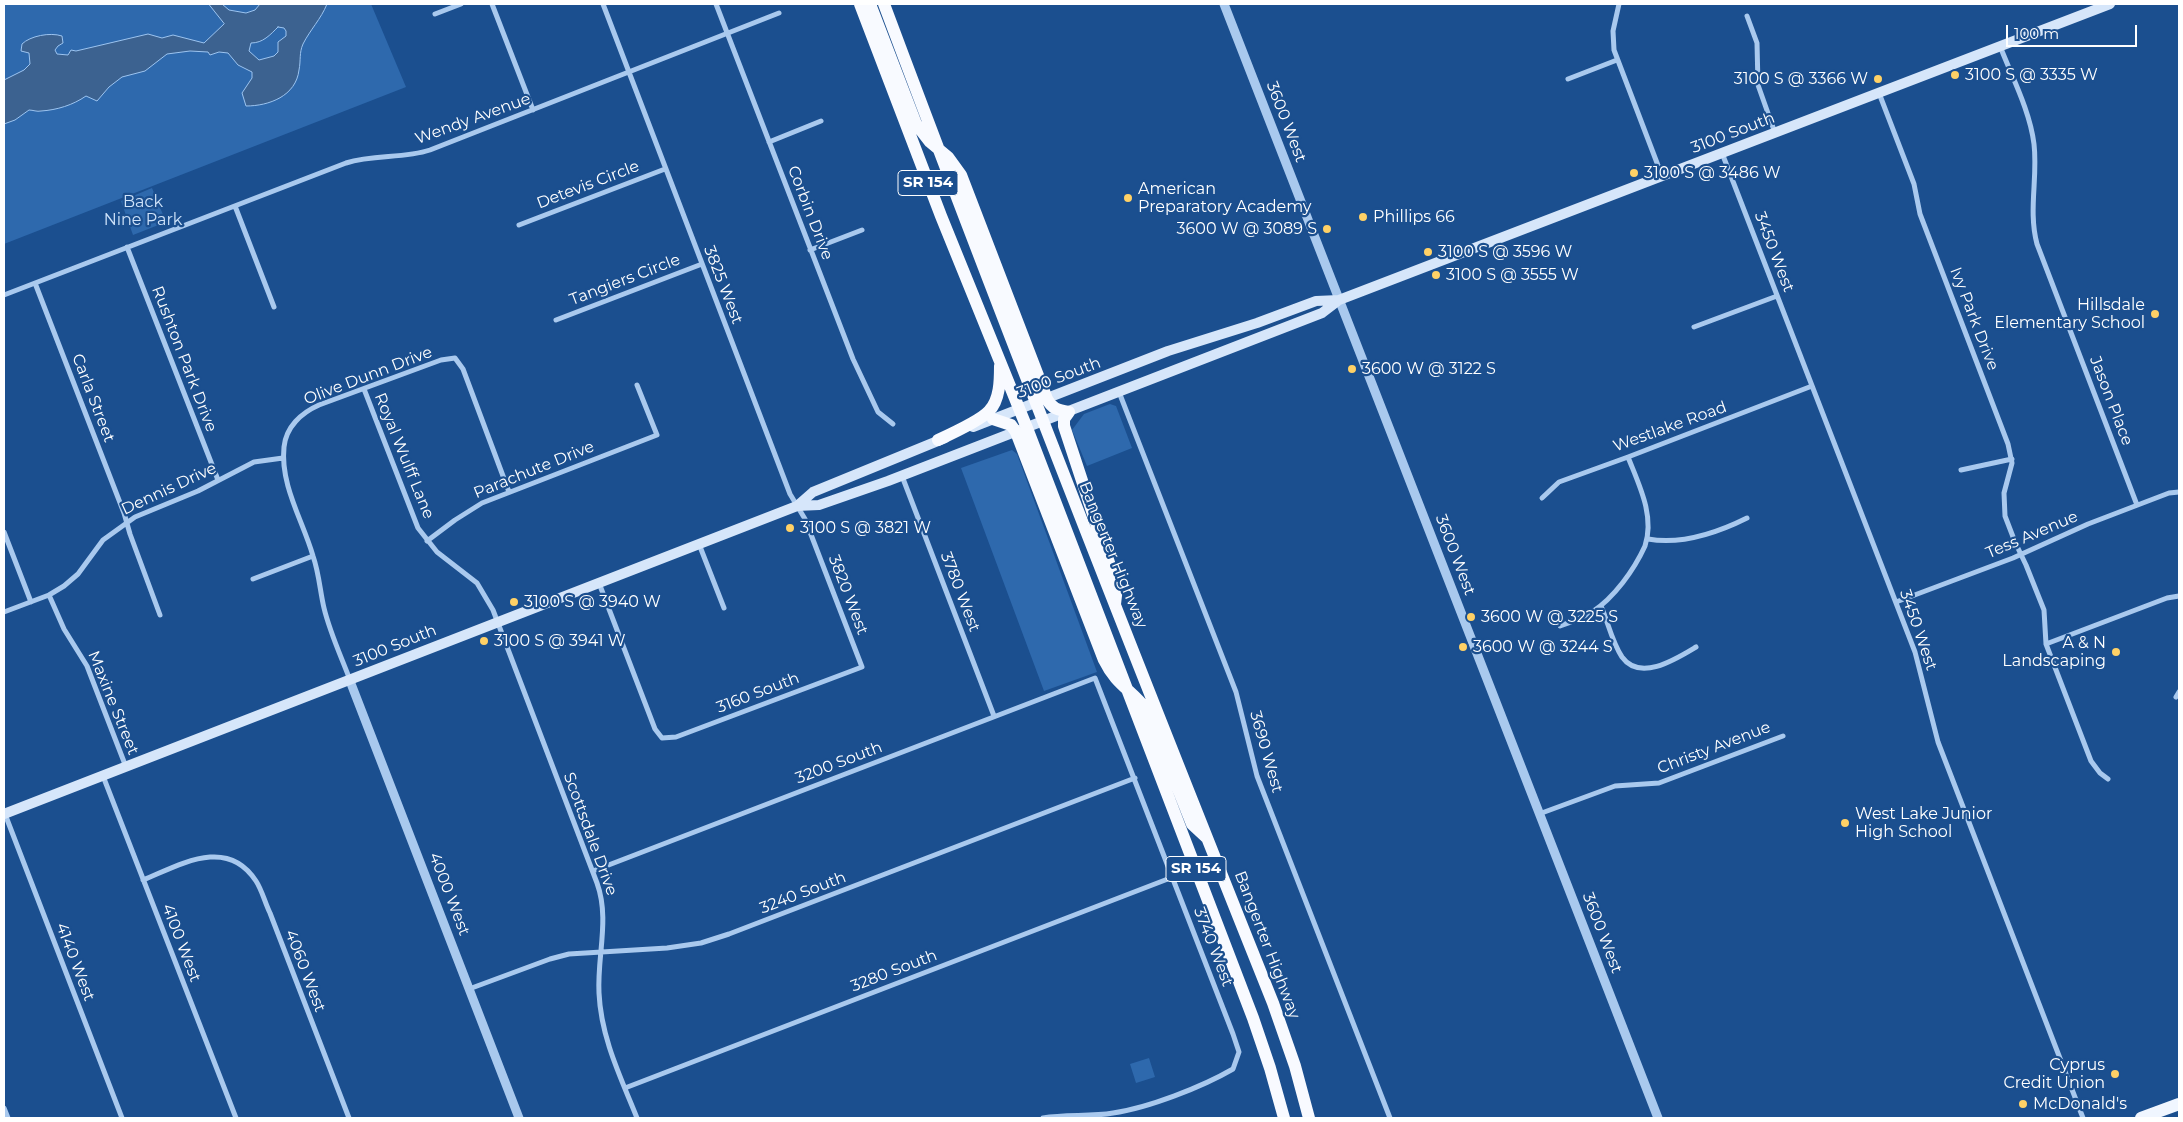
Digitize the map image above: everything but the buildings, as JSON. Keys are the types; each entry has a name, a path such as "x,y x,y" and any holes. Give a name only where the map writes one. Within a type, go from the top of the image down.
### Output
{"highway":[{"name":"Bangerter Highway","path":"860,4 938,207 1019,409 1021,430 1128,692 1255,1025 1270,1068 1284,1118"},
{"name":"Bangerter Highway","path":"870,4 916,124 922,134 948,156 960,176 1041,401 1043,421 1289,1046 1309,1118"},
{"name":"SR 154","path":"884,4 938,148"},
{"path":"938,440 989,412 998,390 1000,361"},
{"path":"1041,401 1057,410 1069,412 1064,419 1064,426 1117,587 1115,605"},
{"path":"993,419 1021,430"},
{"path":"1128,692 1147,710 1192,824 1208,838"}],"main road":[{"name":"3100 South","path":"4,814 797,506 819,505 902,476 1069,412 1322,313 1339,300 2110,4"},
{"name":"3100 South","path":"797,506 813,492 938,440 1168,352 1316,300 1339,300"},
{"path":"2141,1118 2179,1104"}],"street":[{"path":"434,14 461,4"},
{"path":"492,4 533,110"},
{"name":"3825 West","path":"603,4 790,494 797,506"},
{"name":"Corbin Drive","path":"716,4 859,373 878,412 893,424"},
{"name":"3600 West","path":"1224,4 1658,1118"},
{"path":"1618,4 1613,31 1614,50 1662,176"},
{"name":"Wendy Avenue","path":"4,295 352,161 418,154 779,13"},
{"path":"1747,16 1757,43 1758,85 1775,133"},
{"name":"Jason Place","path":"2000,46 2032,135 2035,152 2032,221 2037,244 2138,505"},
{"path":"1568,79 1617,60"},
{"name":"Ivy Park Drive","path":"1878,93 1914,184 1920,214 2008,444 2012,459 2004,505 2005,516 2044,610 2046,644 2092,761 2100,773 2108,779"},
{"path":"769,142 821,121"},
{"name":"3450 West","path":"1722,153 1896,602 1918,662 1930,718 1938,742 2083,1118"},
{"name":"Detevis Circle","path":"519,225 665,169"},
{"path":"235,206 274,307"},
{"path":"810,250 862,230"},
{"name":"Rushton Park Drive","path":"127,247 218,480"},
{"name":"Tangiers Circle","path":"556,320 702,264"},
{"name":"Carla Street","path":"35,283 160,615"},
{"path":"1694,327 1777,296"},
{"name":"Olive Dunn Drive","path":"350,681 327,617 313,556 291,494 283,458 288,431 303,414 319,405 441,360 455,358 463,369 509,492"},
{"name":"Parachute Drive","path":"427,541 454,520 482,503 656,435 637,385"},
{"name":"Westlake Road","path":"1542,498 1559,482 1812,386"},
{"name":"Royal Wulff Lane","path":"364,390 411,513 427,541 443,557 477,583 488,599 498,622"},
{"name":"3690 West","path":"1119,392 1236,692 1257,776 1390,1118"},
{"path":"1560,626 1586,616 1601,606 1636,563 1648,539 1645,502 1628,457"},
{"name":"Dennis Drive","path":"4,612 49,595 74,578 103,540 126,522 198,491 254,462 283,458"},
{"path":"1961,470 2012,459"},
{"name":"3780 West","path":"902,476 994,716"},
{"name":"Tess Avenue","path":"1896,602 2020,555 2081,527 2169,493 2179,492"},
{"name":"3820 West","path":"797,506 806,519 862,667"},
{"path":"1648,539 1680,540 1727,528 1747,518"},
{"path":"4,532 31,602"},
{"path":"699,544 724,608"},
{"path":"253,579 313,556"},
{"name":"3160 South","path":"598,582 655,729 662,738 676,737 862,667"},
{"name":"Maxine Street","path":"49,595 64,629 87,666 126,767"},
{"path":"2046,644 2168,598 2179,596"},
{"path":"1601,606 1618,650 1624,660 1633,666 1645,668 1656,666 1679,657 1696,647"},
{"name":"Scottsdale Drive","path":"498,622 600,890 603,911 599,984 602,1021 607,1041 637,1118"},
{"name":"3200 South","path":"593,871 1095,678"},
{"name":"3740 West","path":"1043,1118 1097,1115 1140,1108 1217,1078 1233,1069 1239,1052 1095,678"},
{"name":"4000 West","path":"350,681 519,1118"},
{"name":"Christy Avenue","path":"1540,814 1615,786 1659,783 1783,736"},
{"name":"4100 West","path":"103,776 236,1118"},
{"name":"3240 South","path":"470,989 550,959 569,954 667,948 701,942 729,934 1135,778"},
{"name":"4140 West","path":"4,814 122,1118"},
{"name":"4060 West","path":"144,880 189,861 214,856 230,859 248,870 257,882 349,1118"},
{"name":"3280 South","path":"625,1088 1173,877"},
{"path":"4,1108 8,1118"}],"green space":[{"path":"4,4 371,4 406,87 4,244"},
{"name":"Back Nine Park","path":"152,188 166,222 133,235 121,201"},
{"path":"1110,404 1116,406 1132,448 1087,466 1072,430 1084,414"},
{"path":"1012,450 1017,454 1097,672 1044,691 961,468"},
{"path":"1149,1058 1155,1077 1136,1083 1130,1064"}],"shaded area":[{"path":"209,4 222,4 229,10 246,13 255,10 260,4 327,4 303,44 297,79 293,87 280,98 264,104 246,106 242,93 252,78 252,72 238,65 228,53 219,52 210,55 208,52 190,51 167,54 145,71 122,77 109,87 97,101 86,96 76,102 53,110 29,110 15,120 4,124 4,80 24,70 30,64 29,53 21,51 22,44 30,39 46,35 62,36 63,43 55,50 57,54 68,55 71,50 76,51 148,34 162,38 173,35 204,43 224,24","holes":["278,27 284,28 286,36 278,42 278,52 274,56 259,60 249,51 251,43 263,40"]}],"place":[{"name":"3100 S @ 3335 W","path":"1955,75"},
{"name":"3100 S @ 3366 W","path":"1878,79"},
{"name":"3100 S @ 3486 W","path":"1634,173"},
{"name":"American Preparatory Academy","path":"1128,198"},
{"name":"Phillips 66","path":"1363,217"},
{"name":"3600 W @ 3089 S","path":"1327,229"},
{"name":"3100 S @ 3596 W","path":"1428,252"},
{"name":"3100 S @ 3555 W","path":"1436,275"},
{"name":"Hillsdale Elementary School","path":"2155,314"},
{"name":"3600 W @ 3122 S","path":"1352,369"},
{"name":"3100 S @ 3821 W","path":"790,528"},
{"name":"3100 S @ 3940 W","path":"514,602"},
{"name":"3600 W @ 3225 S","path":"1471,617"},
{"name":"3100 S @ 3941 W","path":"484,641"},
{"name":"3600 W @ 3244 S","path":"1463,647"},
{"name":"A & N Landscaping","path":"2116,652"},
{"name":"West Lake Junior High School","path":"1845,823"},
{"name":"Cyprus Credit Union","path":"2115,1074"},
{"name":"McDonald's","path":"2023,1104"}]}
